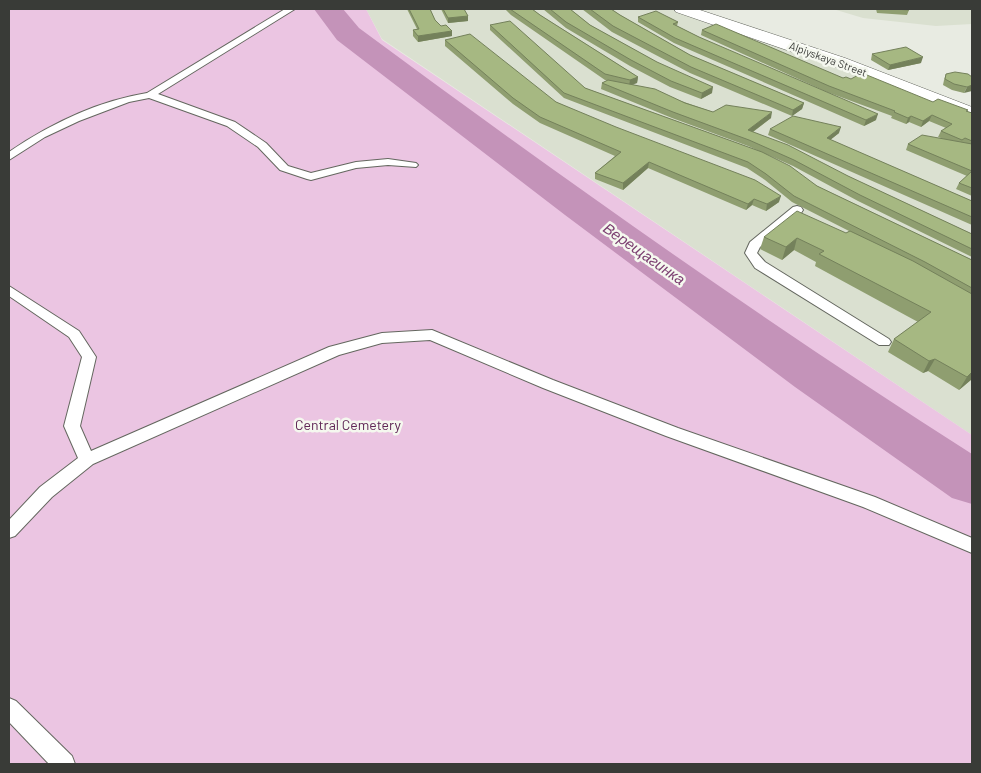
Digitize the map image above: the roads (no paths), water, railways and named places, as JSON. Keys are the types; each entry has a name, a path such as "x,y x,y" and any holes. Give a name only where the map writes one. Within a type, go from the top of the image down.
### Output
{"street":[{"name":"Alpiyskaya Street","path":"682,9 839,62 972,113"}],"lane":[{"path":"9,157 41,135 100,108 127,99 150,95 291,9"},
{"path":"150,95 231,124 262,146 284,168 311,177 356,165 388,162 412,165"},
{"path":"9,146 22,148"},
{"path":"797,210 754,245 751,253 760,266 884,342"},
{"path":"9,290 74,334 89,357 72,426 87,460"},
{"path":"9,531 46,492 87,460 334,351 382,338 432,335 548,384 664,429 869,502 972,546"},
{"path":"9,708 64,764"}],"waterway":[{"name":"Верещагинка","path":"328,9 348,34 656,264 813,375 972,482"}],"park label":[{"name":"Central Cemetery","path":"348,425"}]}
